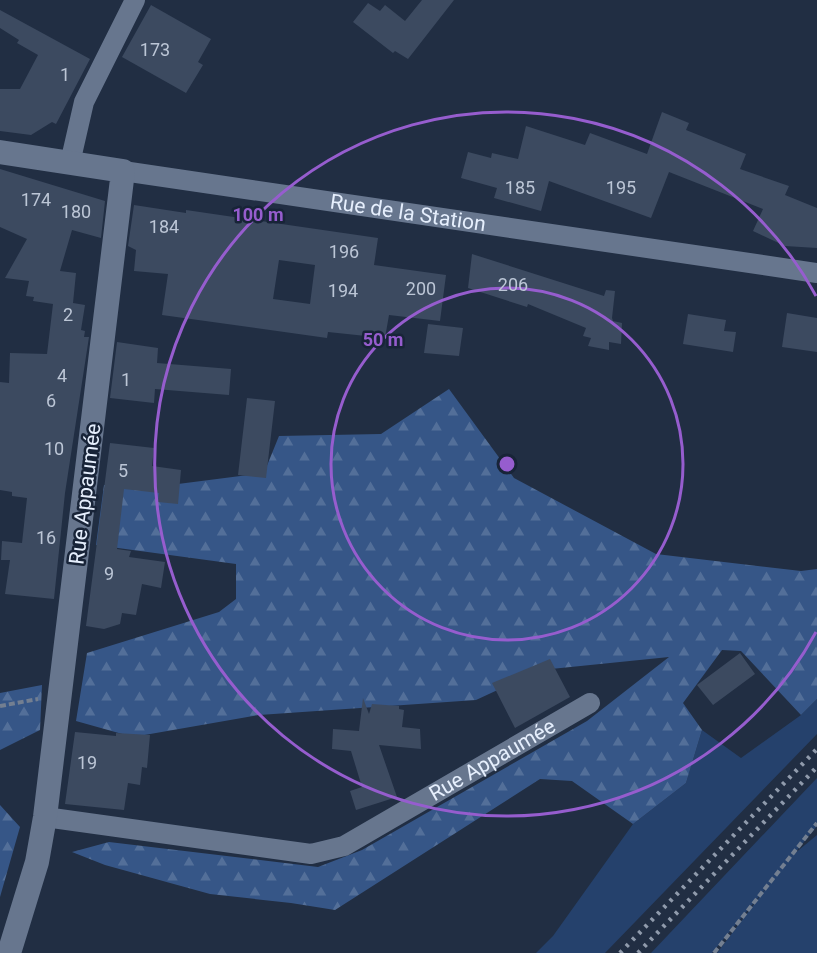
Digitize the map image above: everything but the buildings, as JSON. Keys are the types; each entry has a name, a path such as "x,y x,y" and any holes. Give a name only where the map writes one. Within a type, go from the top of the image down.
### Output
{"street":[{"path":"70,163 84,102 135,0"},
{"name":"Rue de la Station","path":"0,152 817,273"},
{"name":"Rue Appaumée","path":"9,953 37,862 45,817 123,171"},
{"name":"Rue Appaumée","path":"45,817 311,854 344,846 590,703"}],"path":[{"path":"0,706 61,695"},
{"path":"714,953 817,823"}],"shaded area":[{"path":"817,699 817,734 605,953 536,953 553,936 633,824 686,783 702,730 741,758 801,715"},
{"path":"817,778 817,826 794,854 817,835 817,953 717,953 771,882 712,953 651,953"}],"green space":[{"path":"449,389 514,478 656,554 801,571 817,569 817,699 801,715 741,651 722,650 683,703 702,730 686,783 633,824 572,781 540,779 335,910 210,894 105,865 72,852 109,842 318,867 362,850 587,721 669,657 541,670 476,700 259,715 133,737 76,721 87,653 219,612 236,599 236,564 96,545 104,485 139,489 264,473 279,436 381,434"},
{"path":"42,685 40,730 0,750 0,693"},
{"path":"0,805 20,827 0,897"}],"railway":[{"path":"620,953 817,749"},
{"path":"638,953 817,767"}]}
